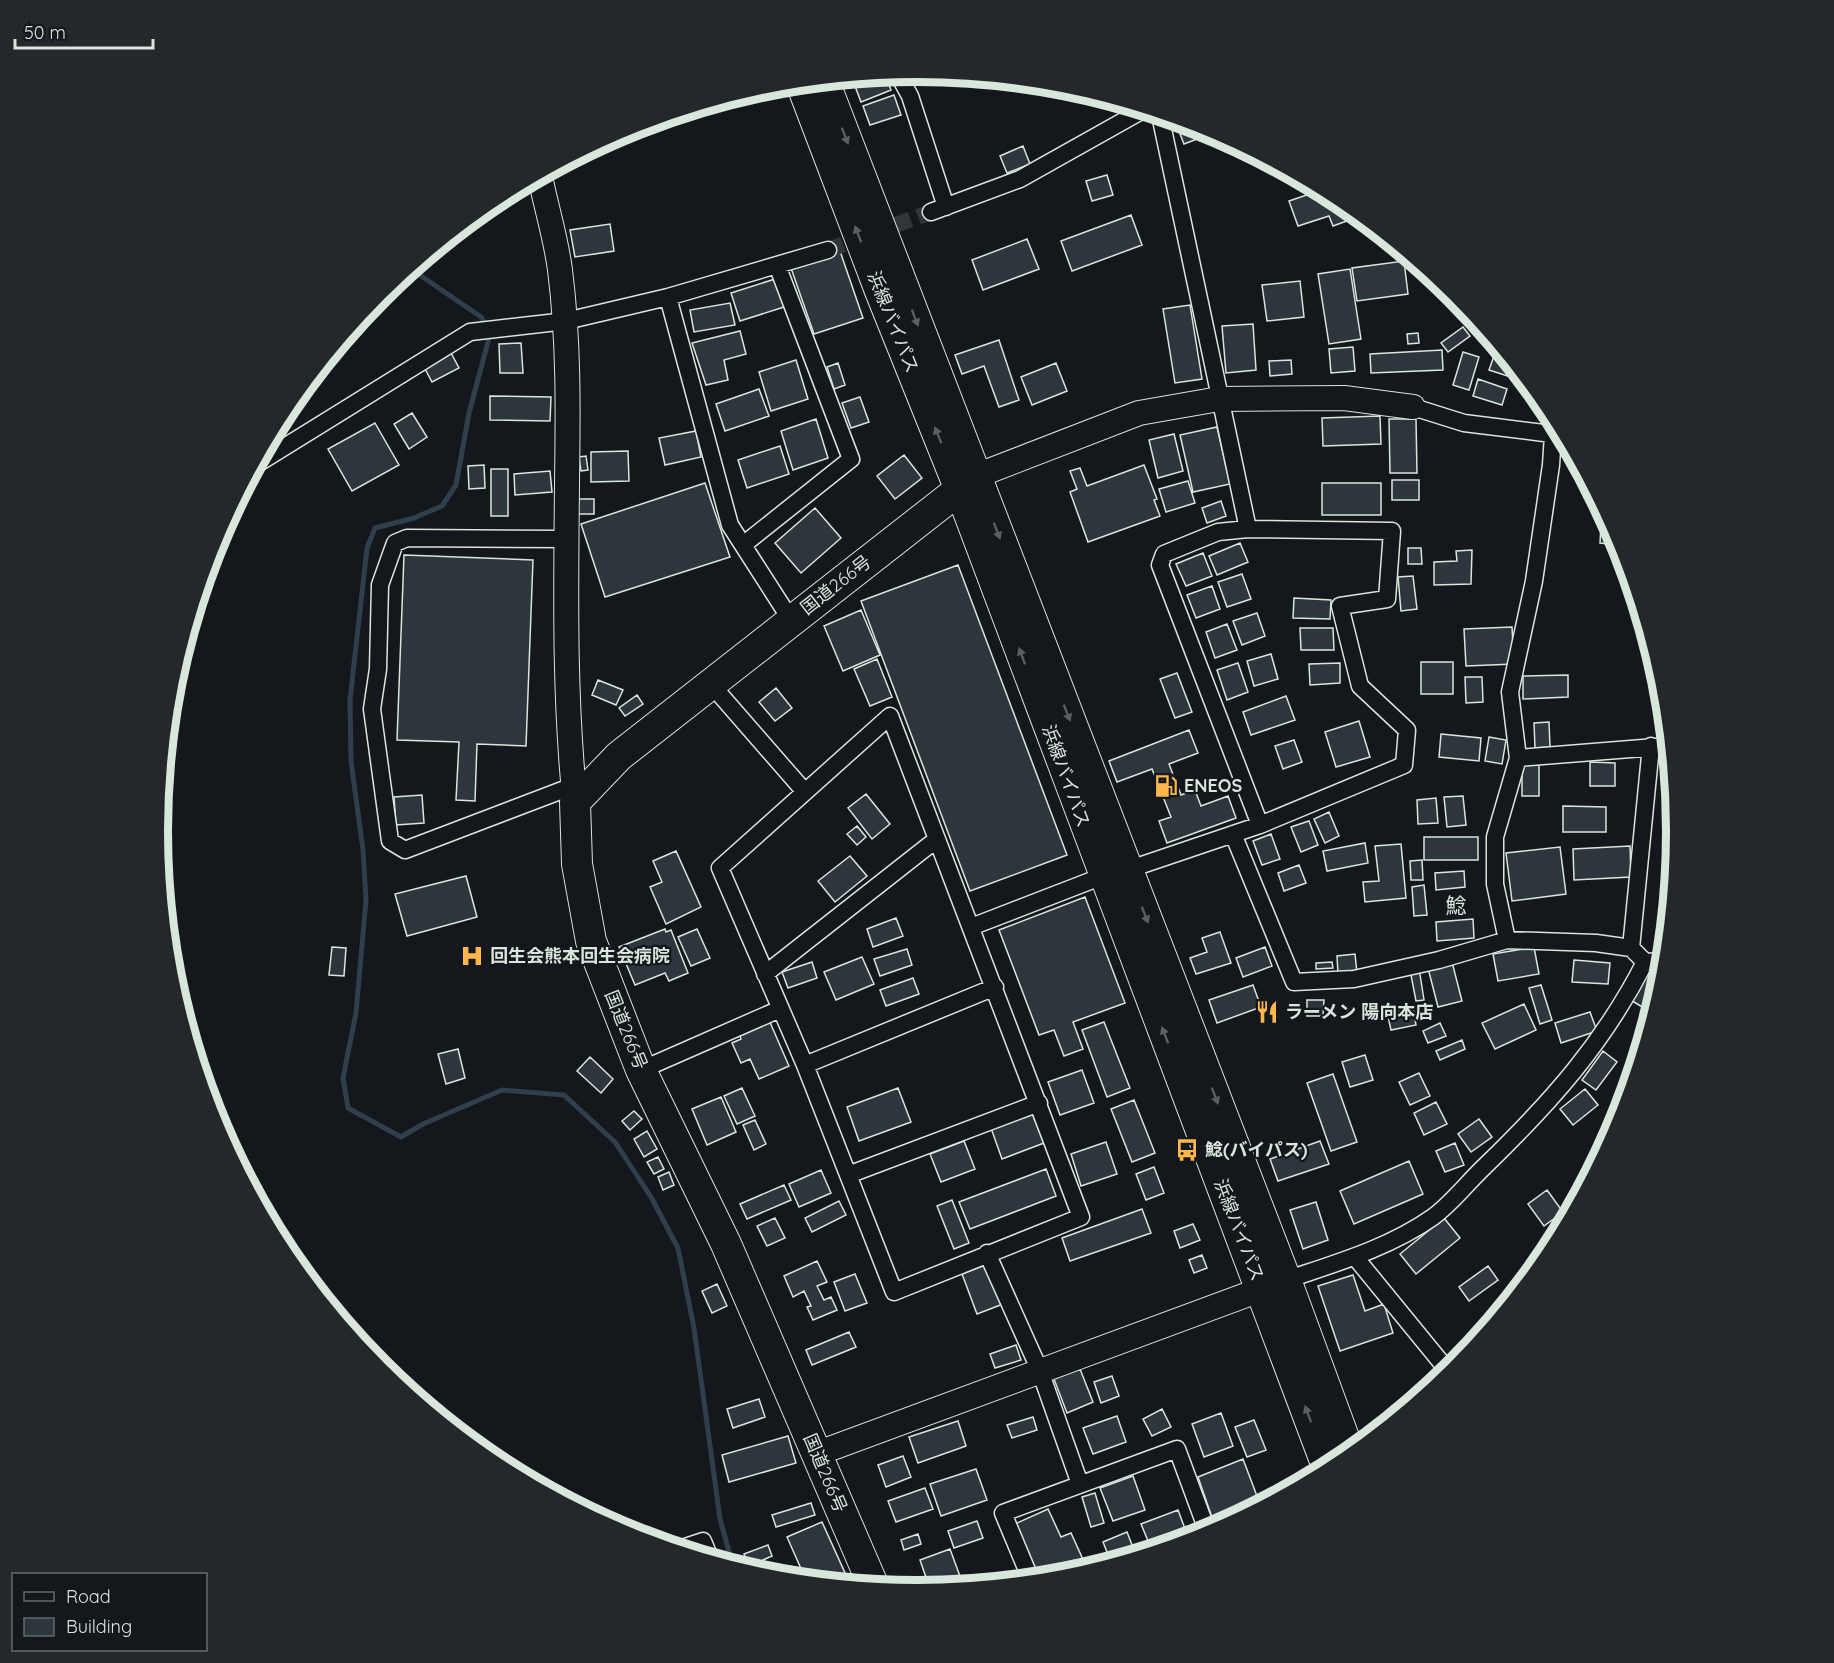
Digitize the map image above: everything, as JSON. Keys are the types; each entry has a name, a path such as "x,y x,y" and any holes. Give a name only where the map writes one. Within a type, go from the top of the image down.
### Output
{"highway":[{"name":"浜線バイパス","path":"827,88 968,483 1115,873 1274,1284 1346,1445"},
{"name":"浜線バイパス","path":"804,91 880,291 968,483"},
{"name":"国道266号","path":"871,1579 726,1244 641,1070 591,941 578,864 574,794 710,683 968,483"},
{"name":"浜線バイパス","path":"1274,1284 1325,1459"}],"street":[{"path":"903,83 910,96 938,209 1020,179 1134,115"},
{"path":"1162,123 1248,529"},
{"path":"542,184 560,267 566,321 567,539 567,708 574,794 405,850 390,840 372,709 378,669 380,585 395,543 407,538 567,539"},
{"path":"268,457 470,332 566,321 668,297 828,250"},
{"path":"743,545 851,459 777,265"},
{"path":"668,297 730,525 791,620"},
{"path":"968,483 1139,413 1219,399 1344,398 1413,406 1464,423 1547,427"},
{"path":"1507,940 1495,884 1495,837 1518,758 1510,692 1534,581 1551,465 1553,435"},
{"path":"971,927 1115,873 1260,825 1404,765 1407,730 1360,686 1340,606 1387,599 1392,531 1248,529 1218,532 1164,554 1160,565 1260,825"},
{"path":"710,683 804,792"},
{"path":"890,716 1081,1217 894,1292 805,1065 720,868 804,792 890,716"},
{"path":"1518,758 1660,746 1631,948"},
{"path":"1233,834 1293,982 1354,979 1439,960 1507,940 1596,943 1631,948 1645,962 1655,961"},
{"path":"765,974 937,839"},
{"path":"816,1454 1274,1284 1355,1257 1434,1216 1529,1123 1594,1047 1645,962"},
{"path":"805,1065 995,987"},
{"path":"641,1070 780,1009"},
{"path":"848,1175 1038,1103"},
{"path":"987,1253 1040,1371 1080,1484"},
{"path":"1355,1257 1443,1365"},
{"path":"1028,1572 1003,1513 1177,1449 1204,1523"},
{"path":"690,1545 703,1541 707,1550"}],"building":[{"path":"888,83 891,90 861,102 855,85"},
{"path":"894,95 901,115 870,125 863,106"},
{"path":"1179,130 1199,138 1184,144"},
{"path":"1023,146 1030,164 1007,173 1000,156"},
{"path":"1107,175 1113,195 1092,201 1086,181"},
{"path":"1309,194 1349,220 1333,226 1329,216 1298,226 1289,201"},
{"path":"1131,215 1142,245 1072,271 1061,241"},
{"path":"610,224 614,251 575,257 570,230"},
{"path":"1027,239 1039,269 983,290 972,260"},
{"path":"840,251 863,318 814,334 791,268"},
{"path":"1403,261 1408,294 1357,301 1352,268"},
{"path":"1350,269 1361,339 1329,344 1318,274"},
{"path":"775,279 784,307 740,321 731,293"},
{"path":"1300,281 1304,317 1267,321 1262,285"},
{"path":"730,303 735,325 694,332 690,310"},
{"path":"1190,305 1202,379 1175,383 1163,309"},
{"path":"1253,324 1256,370 1226,373 1222,326"},
{"path":"1463,327 1470,336 1448,352 1441,343"},
{"path":"740,331 746,354 724,360 728,380 706,385 692,343"},
{"path":"1418,333 1419,343 1408,344 1407,334"},
{"path":"999,340 1019,400 999,407 984,366 962,374 955,355"},
{"path":"521,343 523,373 500,373 499,344"},
{"path":"1353,347 1355,371 1331,373 1329,349"},
{"path":"1442,350 1443,370 1371,373 1370,354"},
{"path":"450,351 459,368 432,382 423,365"},
{"path":"1463,352 1479,357 1469,390 1453,385"},
{"path":"1494,355 1512,377 1489,370"},
{"path":"796,360 808,399 771,411 759,372"},
{"path":"1291,360 1292,374 1270,376 1269,361"},
{"path":"838,363 845,385 834,389 827,367"},
{"path":"1056,363 1067,391 1032,405 1021,377"},
{"path":"1478,379 1507,389 1502,405 1473,396"},
{"path":"759,389 769,416 725,431 716,404"},
{"path":"490,396 551,397 550,421 490,420"},
{"path":"860,397 869,422 851,428 842,403"},
{"path":"412,413 427,437 409,449 394,424"},
{"path":"1380,416 1381,444 1323,446 1322,418"},
{"path":"816,419 828,458 793,470 781,431"},
{"path":"1389,419 1416,419 1417,473 1390,473"},
{"path":"375,423 399,465 352,491 328,449"},
{"path":"1217,427 1230,484 1193,492 1180,435"},
{"path":"696,431 701,457 665,465 659,438"},
{"path":"1174,434 1183,471 1158,478 1149,440"},
{"path":"780,446 789,474 747,488 738,460"},
{"path":"628,451 629,481 591,482 591,452"},
{"path":"904,455 922,478 895,499 877,476"},
{"path":"586,456 588,470 581,471 579,457"},
{"path":"484,465 485,488 469,489 468,466"},
{"path":"1144,465 1157,499 1154,500 1160,516 1088,542 1070,492 1077,489 1070,471 1080,468 1087,486"},
{"path":"491,469 508,469 508,516 491,516"},
{"path":"550,471 552,492 515,495 514,474"},
{"path":"1392,480 1419,480 1419,500 1392,500"},
{"path":"1188,481 1195,503 1166,512 1159,489"},
{"path":"705,483 730,557 605,597 581,524"},
{"path":"1322,483 1381,483 1381,515 1322,515"},
{"path":"577,499 594,499 594,514 577,514"},
{"path":"1221,501 1226,516 1207,523 1202,508"},
{"path":"815,508 841,538 801,573 775,543"},
{"path":"1601,527 1608,544 1600,543"},
{"path":"1240,543 1248,562 1217,575 1209,556"},
{"path":"1408,548 1421,548 1422,564 1408,564"},
{"path":"1472,550 1471,584 1434,585 1434,562 1457,561 1456,551"},
{"path":"1203,553 1212,576 1186,586 1176,564"},
{"path":"404,555 533,560 526,746 477,744 475,801 456,800 459,742 397,740"},
{"path":"958,565 1067,855 970,891 861,601"},
{"path":"1242,574 1251,599 1227,607 1218,582"},
{"path":"1413,576 1417,609 1401,611 1398,577"},
{"path":"1212,586 1220,609 1196,618 1187,595"},
{"path":"1294,598 1331,600 1330,619 1293,618"},
{"path":"861,610 880,655 843,671 824,626"},
{"path":"1257,613 1265,636 1242,645 1233,621"},
{"path":"1227,624 1237,650 1215,658 1206,632"},
{"path":"1512,627 1514,664 1466,666 1464,629"},
{"path":"1300,628 1333,628 1334,650 1301,650"},
{"path":"1271,654 1278,679 1254,686 1247,661"},
{"path":"877,659 892,697 870,706 854,669"},
{"path":"1421,662 1453,662 1453,694 1421,694"},
{"path":"1238,663 1248,692 1227,700 1217,670"},
{"path":"1340,663 1340,683 1310,685 1309,664"},
{"path":"1177,673 1192,712 1175,718 1160,679"},
{"path":"1568,675 1568,697 1523,699 1523,676"},
{"path":"1465,677 1482,677 1483,702 1466,703"},
{"path":"598,680 623,690 616,705 592,695"},
{"path":"776,688 792,708 775,721 759,702"},
{"path":"637,695 643,704 625,716 619,708"},
{"path":"1286,696 1295,720 1251,735 1243,712"},
{"path":"1359,721 1370,757 1336,767 1325,732"},
{"path":"1549,722 1550,747 1535,748 1534,723"},
{"path":"1189,730 1198,753 1169,764 1181,795 1195,790 1201,806 1228,796 1236,818 1167,843 1159,821 1171,817 1152,769 1117,782 1109,761"},
{"path":"1441,734 1481,738 1479,761 1439,757"},
{"path":"1489,737 1506,740 1502,764 1485,761"},
{"path":"1294,740 1302,762 1283,769 1275,746"},
{"path":"1590,762 1615,763 1615,786 1590,786"},
{"path":"1522,765 1539,765 1539,796 1522,796"},
{"path":"866,794 890,824 872,839 848,808"},
{"path":"422,795 424,823 396,825 394,797"},
{"path":"1463,796 1466,825 1447,827 1444,797"},
{"path":"1436,798 1438,823 1418,824 1417,800"},
{"path":"1563,806 1606,807 1606,832 1563,832"},
{"path":"1329,812 1339,836 1325,843 1314,819"},
{"path":"1309,821 1318,845 1301,852 1291,827"},
{"path":"1665,825 1666,825 1666,844"},
{"path":"857,826 866,837 857,845 847,834"},
{"path":"1271,834 1280,859 1262,865 1253,841"},
{"path":"1424,837 1478,837 1478,860 1424,860"},
{"path":"1365,843 1368,863 1327,871 1323,851"},
{"path":"1401,844 1406,898 1365,902 1363,882 1379,881 1375,846"},
{"path":"1630,846 1631,877 1574,880 1573,849"},
{"path":"1560,847 1566,894 1512,901 1506,853"},
{"path":"676,851 701,907 666,924 650,887 662,882 653,861"},
{"path":"850,856 867,876 835,902 818,881"},
{"path":"1422,860 1423,880 1411,880 1410,861"},
{"path":"1299,865 1306,883 1284,891 1278,873"},
{"path":"1464,871 1465,887 1436,890 1435,873"},
{"path":"466,876 477,917 407,936 395,894"},
{"path":"1424,885 1427,915 1414,916 1412,887"},
{"path":"1085,897 1125,1003 1073,1022 1083,1049 1064,1056 1054,1030 1039,1035 999,930"},
{"path":"896,918 903,936 873,947 867,929"},
{"path":"1473,919 1474,938 1437,941 1436,922"},
{"path":"665,929 666,932 671,930 688,973 669,981 665,973 635,985 619,947"},
{"path":"697,929 710,958 691,966 678,937"},
{"path":"1220,932 1231,963 1196,974 1190,958 1207,952 1202,938"},
{"path":"332,947 346,948 344,976 329,975"},
{"path":"1265,947 1272,966 1243,977 1236,958"},
{"path":"1534,947 1539,974 1498,981 1493,954"},
{"path":"907,949 912,965 880,976 874,959"},
{"path":"1355,954 1357,973 1338,974 1337,956"},
{"path":"862,957 874,984 836,1000 824,972"},
{"path":"1574,960 1610,963 1608,984 1572,982"},
{"path":"812,962 817,978 788,988 782,972"},
{"path":"1332,962 1333,968 1316,969 1316,963"},
{"path":"1452,962 1462,1001 1438,1007 1428,968"},
{"path":"1419,968 1424,1000 1416,1001 1410,970"},
{"path":"1647,972 1652,976 1644,1008 1629,999"},
{"path":"913,978 919,994 886,1006 880,990"},
{"path":"1253,985 1261,1007 1217,1023 1209,1000"},
{"path":"1541,985 1552,1020 1540,1024 1529,988"},
{"path":"1307,1000 1324,1000 1323,1016 1307,1016"},
{"path":"1524,1004 1536,1030 1495,1049 1482,1023"},
{"path":"1413,1007 1416,1025 1391,1030 1387,1012"},
{"path":"1590,1012 1597,1031 1561,1043 1555,1023"},
{"path":"769,1020 789,1066 759,1079 750,1059 741,1063 732,1043 741,1039 739,1033"},
{"path":"1104,1022 1130,1088 1107,1097 1082,1030"},
{"path":"1440,1023 1446,1036 1428,1043 1423,1031"},
{"path":"1462,1040 1465,1049 1440,1060 1436,1051"},
{"path":"458,1049 465,1078 446,1084 438,1054"},
{"path":"1603,1051 1617,1062 1596,1090 1582,1080"},
{"path":"1365,1055 1373,1080 1350,1087 1342,1062"},
{"path":"590,1057 613,1079 601,1093 577,1071"},
{"path":"1082,1070 1094,1103 1060,1115 1048,1082"},
{"path":"1419,1073 1430,1096 1410,1105 1399,1082"},
{"path":"1333,1074 1357,1142 1331,1151 1307,1083"},
{"path":"742,1088 755,1116 737,1124 724,1096"},
{"path":"898,1088 911,1122 859,1141 847,1107"},
{"path":"1585,1089 1598,1105 1573,1125 1560,1109"},
{"path":"721,1097 736,1132 707,1145 692,1109"},
{"path":"1134,1100 1155,1153 1132,1162 1111,1109"},
{"path":"1436,1102 1447,1124 1424,1135 1414,1113"},
{"path":"634,1111 642,1119 630,1130 622,1121"},
{"path":"1032,1113 1044,1143 1002,1159 991,1128"},
{"path":"1479,1119 1492,1137 1471,1152 1458,1134"},
{"path":"755,1120 766,1144 754,1150 743,1125"},
{"path":"647,1131 657,1149 644,1157 634,1139"},
{"path":"964,1141 975,1169 941,1182 930,1154"},
{"path":"1320,1141 1329,1164 1278,1181 1270,1159"},
{"path":"1106,1142 1117,1174 1081,1186 1071,1154"},
{"path":"1455,1143 1464,1165 1445,1172 1436,1151"},
{"path":"658,1157 664,1169 654,1174 647,1162"},
{"path":"1409,1161 1423,1194 1354,1224 1340,1191"},
{"path":"1154,1167 1164,1193 1146,1200 1136,1174"},
{"path":"1046,1169 1056,1196 970,1229 959,1202"},
{"path":"821,1170 831,1193 799,1207 789,1184"},
{"path":"669,1172 674,1185 663,1190 658,1177"},
{"path":"784,1185 791,1200 747,1219 740,1204"},
{"path":"1547,1190 1563,1211 1544,1226 1528,1204"},
{"path":"952,1200 969,1243 954,1249 937,1206"},
{"path":"839,1201 846,1215 812,1232 805,1218"},
{"path":"1316,1202 1328,1240 1303,1249 1290,1210"},
{"path":"1142,1209 1151,1233 1070,1261 1062,1238"},
{"path":"775,1218 785,1238 767,1246 757,1226"},
{"path":"1444,1218 1460,1238 1416,1274 1400,1254"},
{"path":"1193,1224 1200,1240 1180,1248 1174,1231"},
{"path":"1202,1255 1207,1268 1194,1273 1189,1260"},
{"path":"817,1261 827,1282 817,1286 824,1300 831,1297 837,1310 813,1320 807,1307 811,1306 804,1291 793,1297 784,1276"},
{"path":"988,1264 1003,1304 977,1314 962,1274"},
{"path":"1488,1266 1498,1280 1469,1301 1459,1287"},
{"path":"855,1274 867,1303 845,1311 834,1282"},
{"path":"1353,1275 1365,1311 1384,1304 1393,1333 1340,1351 1318,1286"},
{"path":"717,1284 727,1306 712,1313 702,1291"},
{"path":"849,1332 856,1347 812,1365 806,1350"},
{"path":"1016,1345 1021,1360 995,1368 990,1354"},
{"path":"1080,1369 1093,1402 1067,1413 1054,1379"},
{"path":"1112,1376 1119,1396 1101,1403 1094,1382"},
{"path":"759,1399 765,1417 733,1428 727,1409"},
{"path":"1162,1409 1171,1427 1152,1436 1143,1419"},
{"path":"1221,1413 1233,1446 1204,1457 1192,1424"},
{"path":"1117,1416 1126,1442 1093,1454 1083,1428"},
{"path":"1033,1417 1037,1430 1012,1438 1007,1425"},
{"path":"1254,1420 1266,1450 1247,1457 1235,1427"},
{"path":"958,1421 966,1446 918,1463 909,1437"},
{"path":"788,1436 796,1463 729,1482 722,1455"},
{"path":"903,1456 911,1477 886,1487 878,1465"},
{"path":"1243,1459 1258,1498 1213,1519 1198,1477"},
{"path":"976,1469 987,1500 941,1516 930,1484"},
{"path":"1133,1476 1145,1510 1113,1521 1100,1488"},
{"path":"925,1488 933,1509 896,1522 888,1501"},
{"path":"1095,1493 1104,1523 1091,1527 1082,1497"},
{"path":"811,1503 815,1515 776,1527 772,1515"},
{"path":"1048,1509 1061,1537 1071,1533 1084,1561 1036,1570 1015,1524"},
{"path":"1178,1510 1186,1530 1149,1544 1141,1524"},
{"path":"977,1521 983,1538 954,1548 948,1531"},
{"path":"822,1522 847,1577 802,1571 787,1537"},
{"path":"1127,1532 1133,1548 1108,1556 1103,1542"},
{"path":"918,1534 921,1544 904,1550 901,1540"},
{"path":"768,1545 772,1556 757,1563 747,1560 744,1554"},
{"path":"950,1549 961,1579 927,1580 920,1560"}],"waterway":[{"path":"417,273 481,317 488,329 489,338 469,413 456,485 442,506 414,518 375,528 367,548 350,700 351,761 363,850 366,900 356,1013 343,1078 348,1108 401,1137 423,1124 502,1090 564,1095 615,1142 651,1197 678,1248 694,1328 720,1519 730,1557"}],"tunnel":[{"path":"828,250 931,212"}],"place":[{"name":"ENEOS","path":"1166,786"},
{"name":"回生会熊本回生会病院","path":"472,956"},
{"name":"ラーメン 陽向本店","path":"1267,1012"},
{"name":"鯰(バイパス)","path":"1187,1150"}],"district":[{"name":"鯰","path":"1456,906"}]}
